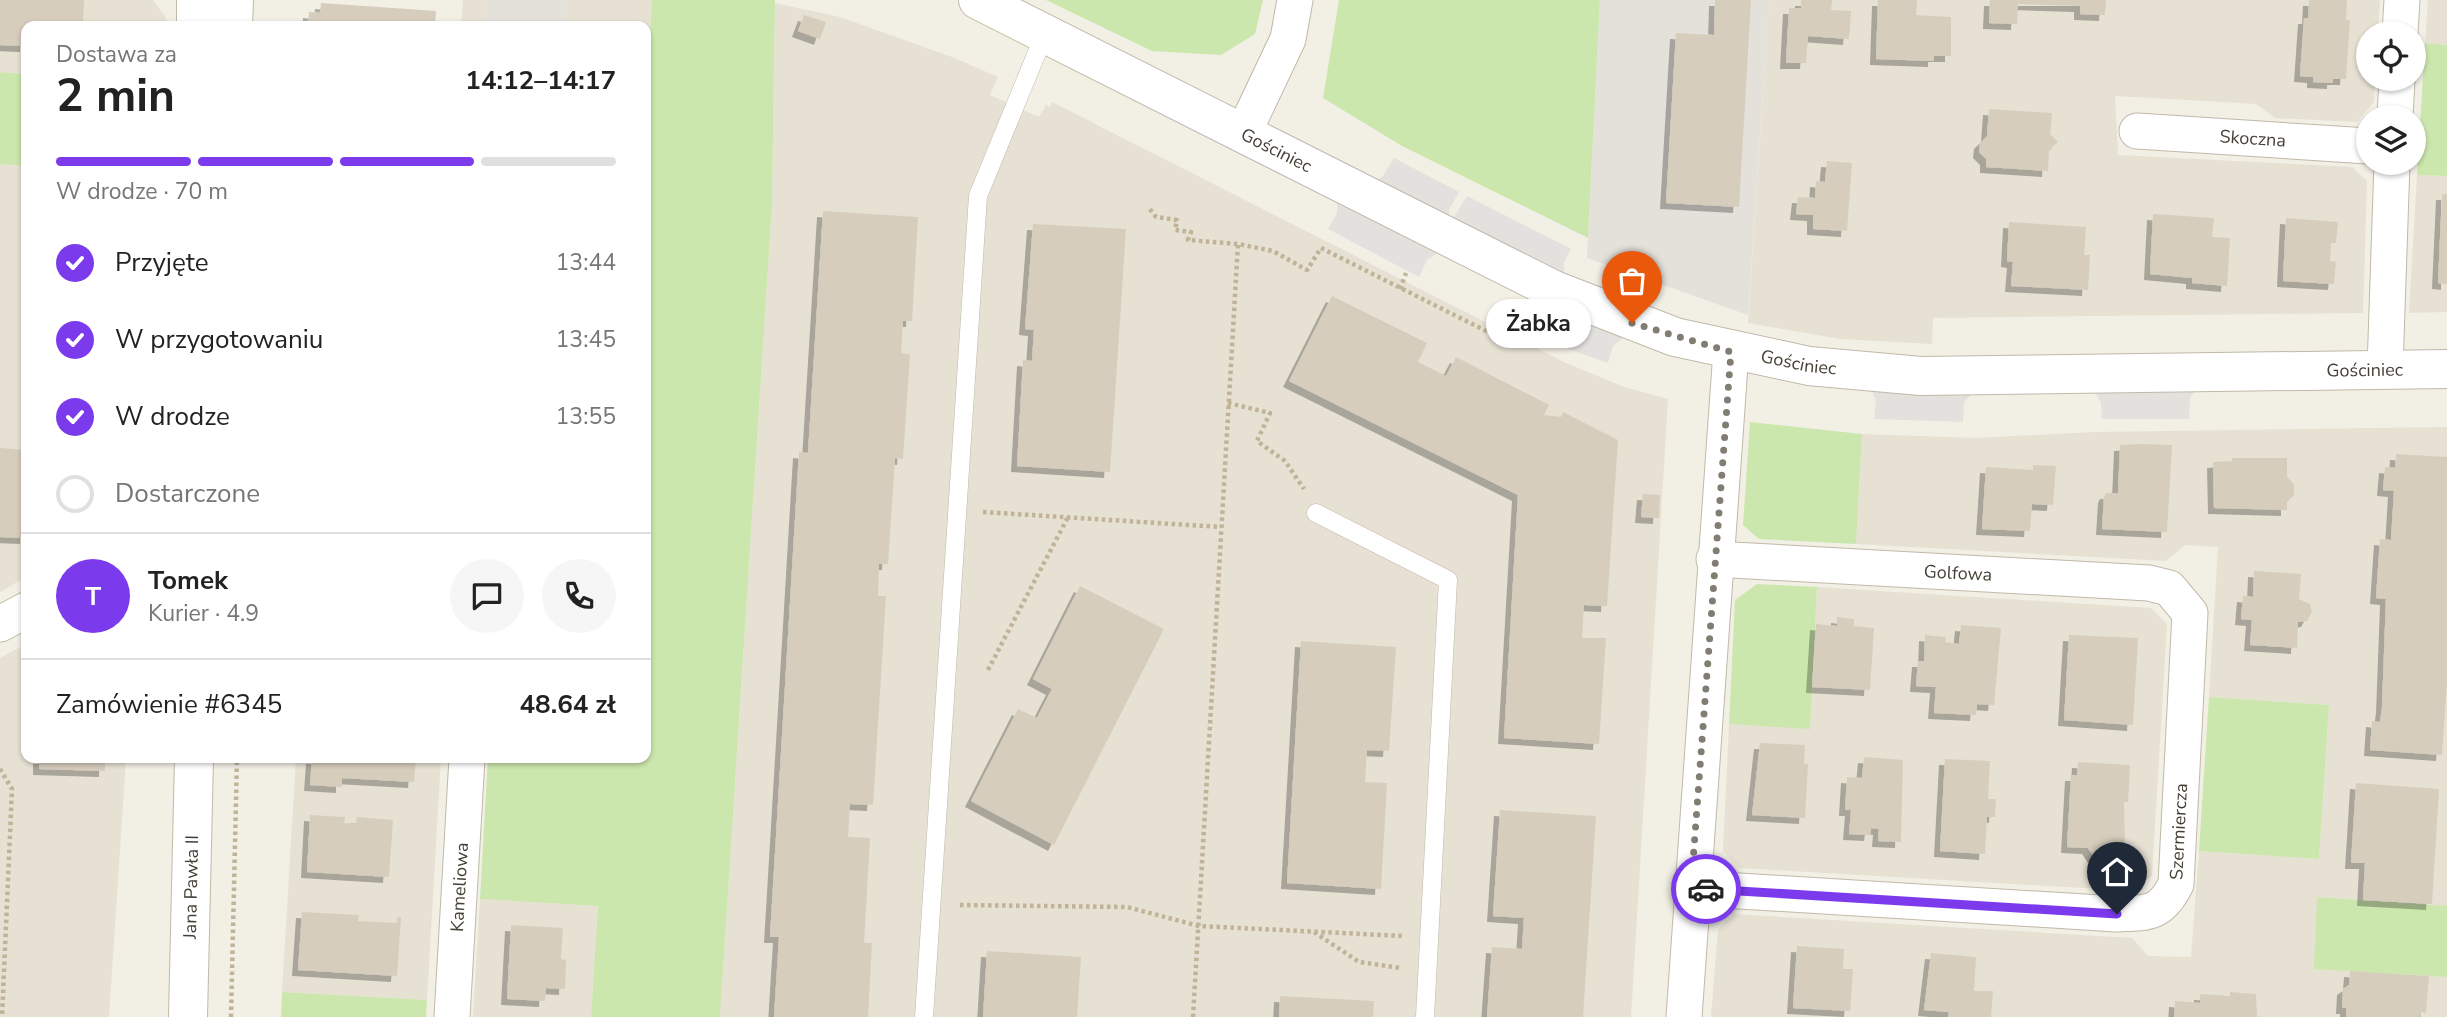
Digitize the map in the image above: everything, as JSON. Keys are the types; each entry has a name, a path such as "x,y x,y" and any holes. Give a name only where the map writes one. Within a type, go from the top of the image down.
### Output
{"street":[{"path":"196,0 196,21"},
{"path":"233,21 234,0"},
{"name":"Gościniec","path":"978,0 1566,296 1675,337 1731,352 1809,366 1921,376 2447,369"},
{"path":"1243,134 1288,39 1295,0"},
{"path":"2401,21 2402,0"},
{"name":"Skoczna","path":"2137,131 2356,145"},
{"path":"2385,369 2392,175"},
{"path":"1684,1017 1714,559 1731,352"},
{"name":"Golfowa","path":"1714,559 2149,583 2169,588 2190,614"},
{"path":"0,624 21,613"},
{"name":"Szermiercza","path":"1691,888 2149,913 2167,901 2176,884 2190,614"},
{"name":"Jana Pawła II","path":"188,1017 194,763"},
{"name":"Kameliowa","path":"452,1017 467,763"}],"lane":[{"path":"924,1017 978,196 1045,33"},
{"path":"1315,513 1448,580 1425,1017"}],"path":[{"path":"1150,209 1156,217 1177,220 1175,230 1191,232 1188,240 1238,244 1273,251 1307,270 1321,248 1510,342 1516,330"},
{"path":"1193,1017 1238,244"},
{"path":"1400,289 1406,273"},
{"path":"1228,403 1270,413 1257,441 1285,461 1301,481 1315,513"},
{"path":"958,511 1221,527"},
{"path":"988,670 1068,517"},
{"path":"231,1017 237,763"},
{"path":"0,769 12,789 2,1017"},
{"path":"932,904 1127,908 1199,926 1429,937"},
{"path":"1313,932 1359,962 1388,968 1427,969"}],"shaded area":[{"path":"0,0 153,0 166,18 166,21 21,21 21,74 0,72"},
{"path":"463,0 487,0 486,21 461,21"},
{"path":"487,0 567,0 566,21 486,21"},
{"path":"567,0 652,0 651,21 566,21"},
{"path":"1600,0 1769,0 1748,315 1587,258"},
{"path":"1769,0 2380,0 2379,21 2356,21 2356,91 2374,91 2371,105 2356,105 2356,122 2275,118 2256,104 2115,96 2118,155 2352,167 2356,175 2361,175 2367,181 2363,313 1933,318 1932,344 1840,339 1748,323"},
{"path":"2428,0 2447,0 2447,45 2426,43"},
{"path":"775,3 840,17 952,57 998,77 990,95 1039,117 1046,105 1050,107 1052,102 1564,362 1624,387 1668,399 1631,1017 720,1017 772,205"},
{"path":"1394,158 1459,192 1449,210 1449,219 1374,182 1383,176"},
{"path":"0,164 21,166 21,580 0,592"},
{"path":"2417,175 2447,176 2447,312 2409,313"},
{"path":"1467,196 1571,249 1564,263 1564,275 1452,220"},
{"path":"1337,201 1438,253 1427,260 1419,277 1328,229 1337,213"},
{"path":"1546,307 1624,337 1613,346 1608,363 1566,348 1533,331"},
{"path":"2093,390 2195,390 2190,398 2189,419 2102,419 2101,402"},
{"path":"1872,391 1973,393 1964,402 1963,422 1874,419 1876,401"},
{"path":"2447,427 2447,906 2317,897 2350,971 2447,977 2447,1017 1711,1017 1718,929 1734,914 2132,938 2148,956 2191,957 2199,851 2319,859 2329,705 2209,697 2218,547 2185,545 2166,561 1856,544 1862,434 1976,438 2095,432"},
{"path":"1817,587 2151,608 2167,624 2152,876 2134,891 1739,868 1723,851 1729,724 1810,728"},
{"path":"21,647 21,763 126,763 109,1017 0,1017 0,658"},
{"path":"296,763 441,763 427,1000 282,992"},
{"path":"480,899 598,906 591,1017 473,1017"}],"green space":[{"path":"652,0 775,0 772,205 720,1017 591,1017 598,906 480,899 488,763 651,763"},
{"path":"1046,0 1263,0 1255,34 1221,55 1152,51"},
{"path":"1339,0 1600,0 1588,238 1402,146 1323,98"},
{"path":"2426,43 2447,45 2447,176 2417,175 2426,175 2426,105 2421,105 2422,91 2426,91"},
{"path":"0,72 21,74 21,166 0,164"},
{"path":"1750,422 1862,434 1856,544 1759,539 1743,525"},
{"path":"1757,584 1817,587 1810,729 1729,724 1735,600"},
{"path":"2209,697 2329,705 2319,859 2199,851"},
{"path":"2317,897 2447,906 2447,977 2314,969"},
{"path":"282,992 427,1000 426,1017 281,1017"}],"building":[{"path":"0,0 84,0 83,21 21,21 21,46 0,45"},
{"path":"1715,0 1751,0 1739,207 1666,203 1676,33 1714,35"},
{"path":"1801,0 1832,0 1831,10 1851,11 1849,39 1808,36 1806,63 1786,63 1789,8 1801,8"},
{"path":"1878,0 1917,0 1916,15 1951,17 1951,56 1934,56 1934,61 1876,59"},
{"path":"1990,0 2106,0 2105,15 2080,14 2080,6 2018,4 2017,24 1989,23"},
{"path":"2309,0 2347,0 2346,20 2350,20 2346,79 2333,79 2333,83 2313,82 2313,77 2300,76 2304,18 2308,18"},
{"path":"321,3 436,11 435,21 308,21 309,12 320,13"},
{"path":"804,15 826,22 820,39 798,31"},
{"path":"1989,109 2052,113 2050,134 2058,142 2049,150 2048,171 1986,167 1986,159 1979,152 1980,143 1987,136"},
{"path":"1827,161 1852,163 1847,231 1813,229 1813,215 1796,214 1798,197 1815,198 1816,181 1825,182"},
{"path":"2442,194 2447,194 2447,284 2438,283"},
{"path":"823,211 918,217 912,321 903,321 901,353 910,354 903,459 895,458 888,564 879,564 878,596 886,596 873,805 850,804 848,837 870,838 864,943 872,943 868,1017 774,1017 779,937 770,937 799,452 808,453"},
{"path":"2153,214 2214,218 2212,237 2230,238 2227,286 2192,283 2192,278 2150,274"},
{"path":"2286,218 2338,222 2336,243 2331,243 2330,261 2336,262 2334,284 2283,281"},
{"path":"2009,222 2086,227 2084,255 2090,255 2088,290 2011,286 2013,262 2007,261"},
{"path":"1033,224 1126,229 1110,472 1017,466 1023,360 1032,361 1034,330 1025,329"},
{"path":"1332,296 1427,343 1418,362 1446,376 1456,357 1549,405 1544,415 1561,417 1563,412 1618,440 1607,606 1584,605 1582,638 1606,638 1599,744 1504,738 1518,495 1289,381"},
{"path":"2120,445 2172,445 2167,532 2102,529 2104,497 2106,493 2118,493"},
{"path":"0,448 21,450 21,538 0,537"},
{"path":"2396,454 2447,457 2447,681 2442,755 2370,750 2372,721 2380,722 2382,707 2386,599 2376,598 2380,539 2391,540 2394,491 2383,490 2385,467 2395,468"},
{"path":"2232,458 2287,458 2287,477 2294,484 2294,495 2287,502 2287,510 2214,508 2213,462 2232,461"},
{"path":"2033,465 2056,466 2053,505 2032,504 2030,531 1982,529 1986,467 2033,470"},
{"path":"1643,494 1660,495 1659,518 1641,517"},
{"path":"2254,571 2301,574 2299,599 2310,604 2312,612 2307,621 2298,622 2297,648 2250,645 2252,620 2241,619 2243,596 2253,597"},
{"path":"1080,586 1164,629 1054,845 971,801 1018,709 1037,718 1052,689 1033,679"},
{"path":"1837,617 1854,619 1854,626 1874,628 1870,690 1812,687 1816,624 1837,626"},
{"path":"1961,625 2001,628 1994,705 1977,704 1976,715 1934,713 1936,687 1916,686 1918,661 1924,661 1925,635 1946,637 1945,642 1959,644"},
{"path":"2069,635 2138,638 2133,725 2064,720"},
{"path":"1301,641 1396,647 1389,751 1367,750 1365,782 1387,783 1381,889 1287,883"},
{"path":"1760,743 1805,745 1804,764 1808,764 1805,818 1752,815"},
{"path":"1864,757 1903,760 1901,842 1878,841 1879,829 1871,828 1870,835 1849,834 1851,810 1845,810 1847,777 1862,778"},
{"path":"1945,759 1990,761 1988,799 1996,799 1995,817 1987,817 1985,854 1940,851"},
{"path":"2078,762 2130,765 2128,802 2124,802 2125,850 2111,849 2103,858 2094,857 2088,848 2067,847 2071,775 2077,775"},
{"path":"39,763 105,763 105,771 39,769"},
{"path":"312,763 416,763 414,782 342,778 342,787 310,785"},
{"path":"2356,783 2439,789 2432,904 2363,900 2365,863 2351,863"},
{"path":"1500,810 1596,816 1583,1017 1487,1017 1492,947 1522,949 1524,918 1493,916"},
{"path":"310,815 345,817 344,823 356,824 357,817 393,820 389,877 307,872"},
{"path":"302,912 359,915 358,921 397,923 397,917 401,918 397,976 298,970"},
{"path":"511,925 563,928 561,959 566,960 565,989 546,988 545,1001 507,999"},
{"path":"1797,946 1844,949 1843,969 1853,969 1850,1011 1793,1008"},
{"path":"987,951 1081,957 1077,1017 983,1017"},
{"path":"1931,953 1976,957 1974,991 1993,991 1991,1017 1948,1017 1949,1012 1924,1010"},
{"path":"2350,971 2429,976 2426,1013 2420,1012 2419,1017 2346,1017 2346,1008 2342,1008 2343,989 2349,985"},
{"path":"2230,992 2256,994 2257,1017 2174,1017 2175,1001 2200,1003 2200,994 2230,996"},
{"path":"1280,996 1374,1001 1373,1017 1279,1017"}],"way so far":[{"path":"1632,323 1731,352 1691,888 1706,889"}],"place":[{"name":"Żabka","path":"1632,323"}],"route":[{"path":"1706,889 2117,914"}]}
